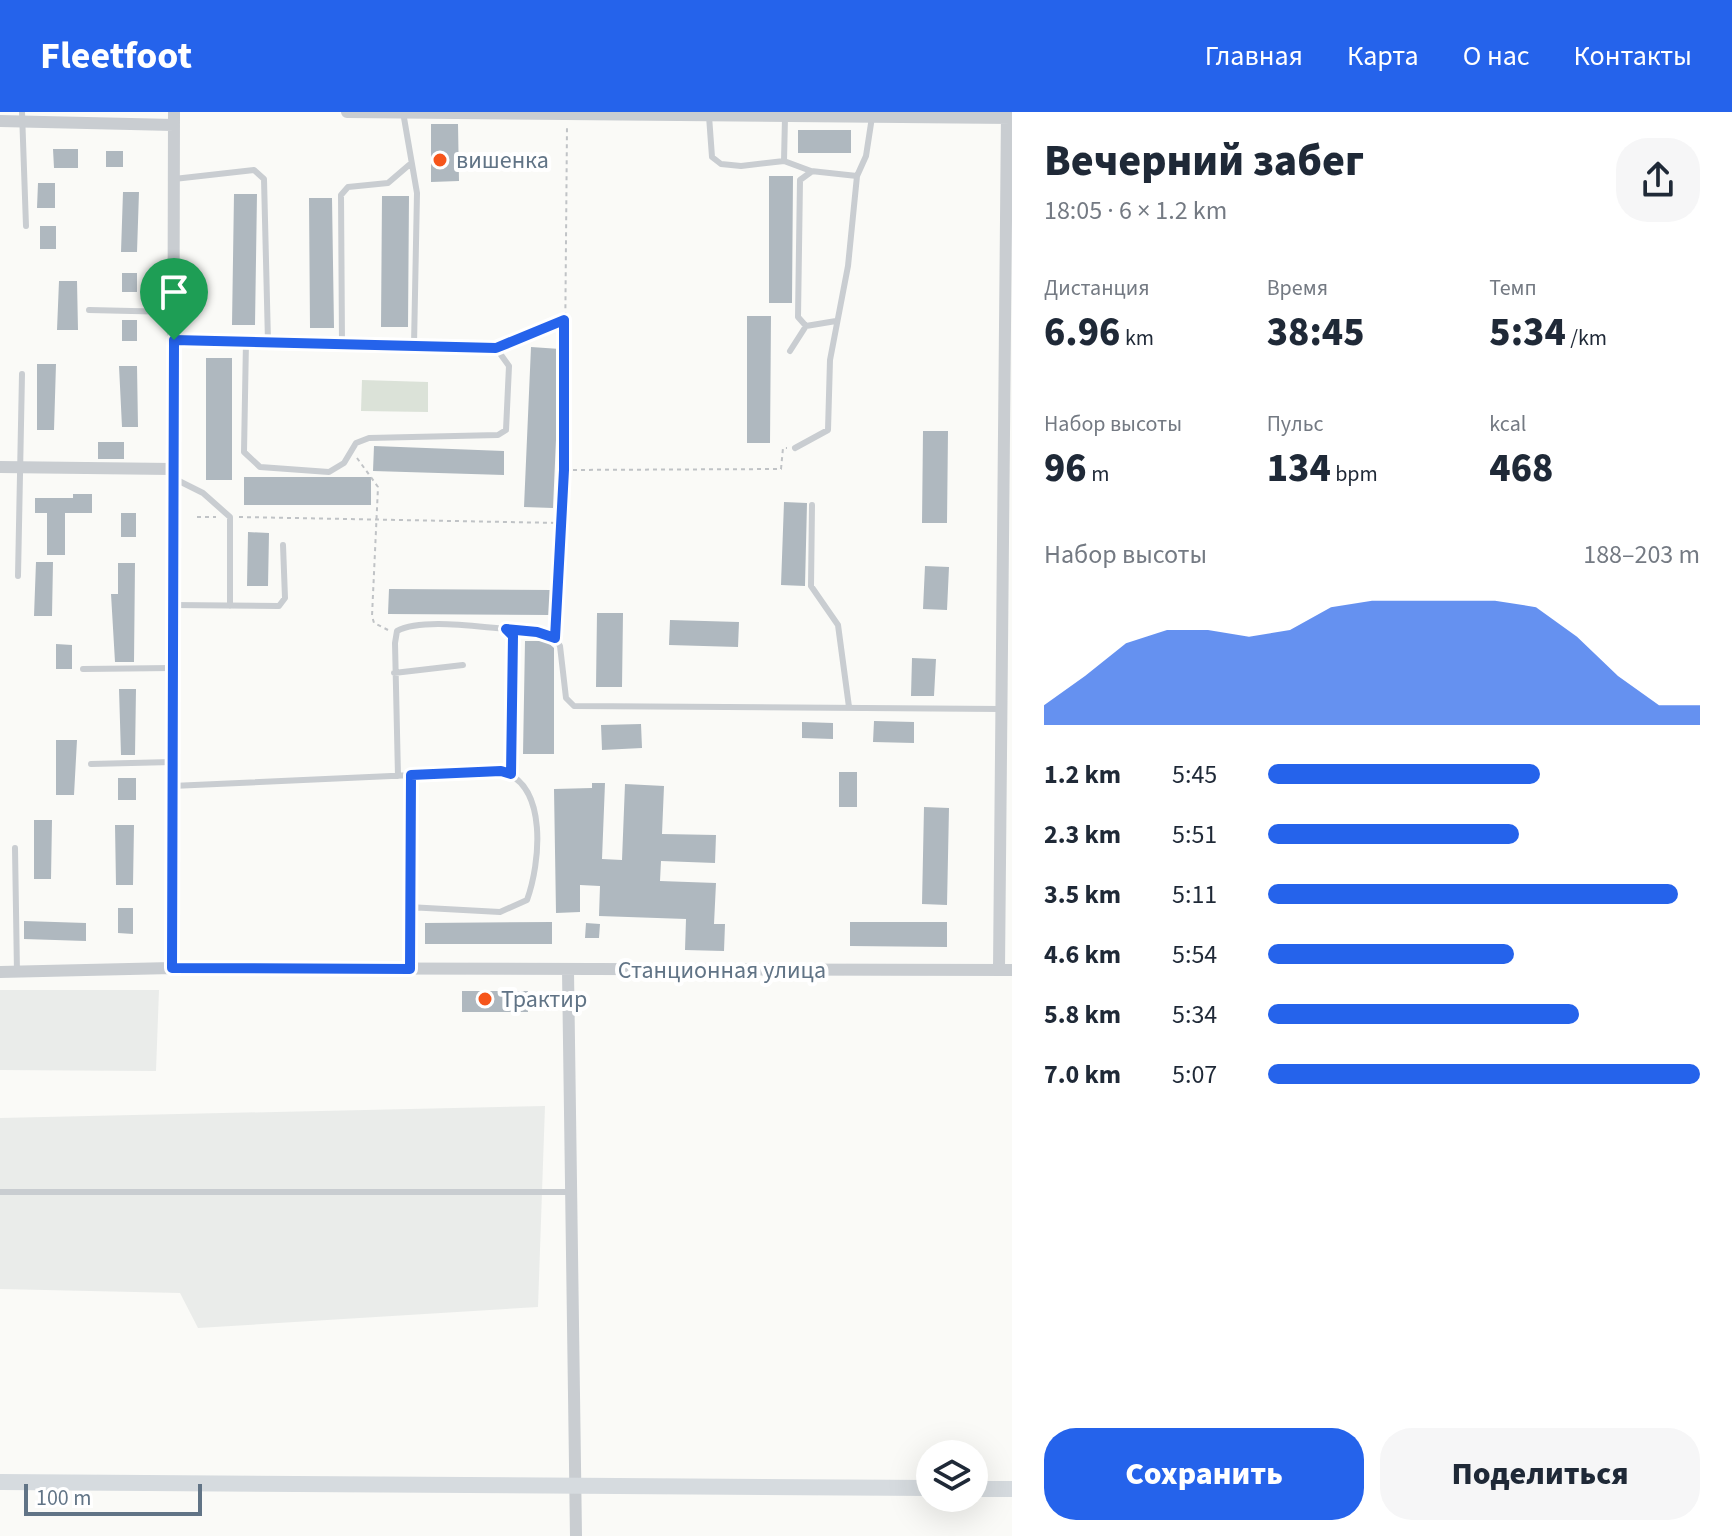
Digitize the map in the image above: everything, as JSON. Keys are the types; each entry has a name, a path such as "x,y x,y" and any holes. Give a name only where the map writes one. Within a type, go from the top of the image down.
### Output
{"main road":[{"path":"0,1482 916,1488"},
{"path":"988,1489 1012,1489"}],"street":[{"path":"347,112 1009,116 1007,540 1001,709 1005,970"},
{"path":"0,121 22,117 174,119 172,968"},
{"path":"0,467 172,473"},
{"name":"Станционная улица","path":"0,972 172,968 1005,970"},
{"path":"568,971 576,1536"}],"lane":[{"path":"403,113 409,165 417,193 414,345"},
{"path":"709,116 712,157 721,164 763,165 784,161 811,171 857,176"},
{"path":"22,117 26,226"},
{"path":"784,161 785,117"},
{"path":"795,448 828,430 830,360 846,279 857,176 866,156 872,117"},
{"path":"342,343 341,195 348,187 388,183 409,165"},
{"path":"174,179 254,170 264,179 268,342"},
{"path":"806,326 798,317 800,180 811,171"},
{"path":"89,310 174,312"},
{"path":"790,351 806,326 836,321"},
{"path":"174,340 246,341 268,342 342,343 496,348 509,366 506,430 498,435 387,437 356,443 344,463 329,472 260,467 251,463 244,452 246,341"},
{"path":"18,576 22,374"},
{"path":"172,473 203,493 230,517 230,606"},
{"path":"812,505 811,586 838,625 849,707"},
{"path":"172,605 279,606 283,602 283,545"},
{"path":"398,776 400,739 394,673 397,631 406,626 506,629 537,632 555,638 560,646 566,698 574,706 1001,709"},
{"path":"506,629 513,636 511,774"},
{"path":"394,673 463,665"},
{"path":"83,669 172,668"},
{"path":"91,764 172,762"},
{"path":"172,786 501,771 511,774 532,800 535,813 535,858 527,900 500,912 408,907"},
{"path":"410,969 411,775"},
{"path":"15,848 17,973"},
{"path":"0,1192 570,1192"}],"path":[{"path":"555,638 564,470 567,114"},
{"path":"496,348 564,320"},
{"path":"356,443 357,462 378,487 374,518 372,616 379,627 397,631"},
{"path":"564,470 781,469 783,448 795,448"},
{"path":"197,517 560,523"}],"shaded area":[{"path":"362,380 428,382 428,412 361,411"},
{"path":"0,990 159,990 156,1071 0,1070"},
{"path":"545,1106 538,1307 198,1328 180,1293 0,1289 0,1118"}],"building":[{"path":"431,124 458,124 459,181 431,182"},
{"path":"798,130 851,130 851,153 798,153"},
{"path":"53,149 78,149 78,168 54,168"},
{"path":"106,151 123,151 123,167 106,167"},
{"path":"769,176 793,176 792,303 769,303"},
{"path":"38,183 55,183 55,208 37,208"},
{"path":"123,192 139,192 137,252 121,252"},
{"path":"234,194 257,194 255,325 232,325"},
{"path":"382,196 409,196 408,327 381,327"},
{"path":"309,198 332,198 334,328 310,328"},
{"path":"40,226 56,226 56,249 40,249"},
{"path":"122,273 137,273 137,292 122,292"},
{"path":"59,281 77,281 78,330 57,330"},
{"path":"747,316 771,316 770,443 747,443"},
{"path":"122,320 137,320 137,341 122,341"},
{"path":"531,347 560,349 553,508 524,507"},
{"path":"206,358 232,358 232,480 206,480"},
{"path":"37,364 56,364 54,430 37,430"},
{"path":"119,366 137,366 138,427 122,427"},
{"path":"923,431 948,431 947,523 922,523"},
{"path":"98,442 124,442 124,459 98,459"},
{"path":"374,446 504,451 504,475 373,471"},
{"path":"244,477 371,477 371,505 244,505"},
{"path":"73,494 92,494 92,513 65,513 65,555 47,555 47,513 35,513 35,498 73,498"},
{"path":"784,502 807,503 805,586 781,585"},
{"path":"121,513 136,513 136,537 121,537"},
{"path":"248,532 269,533 268,586 247,586"},
{"path":"36,562 53,562 52,616 34,616"},
{"path":"118,563 135,563 134,662 115,662 111,594 118,594"},
{"path":"925,566 949,567 947,610 923,609"},
{"path":"389,589 552,590 551,615 388,614"},
{"path":"597,613 623,613 622,687 596,687"},
{"path":"670,620 739,622 738,647 669,645"},
{"path":"525,641 546,641 554,648 554,754 523,754"},
{"path":"56,644 72,645 72,669 56,669"},
{"path":"912,658 936,659 934,696 911,696"},
{"path":"119,689 136,689 135,755 121,755"},
{"path":"874,721 914,722 914,743 873,742"},
{"path":"802,722 833,723 833,739 802,738"},
{"path":"641,724 642,748 602,750 601,725"},
{"path":"56,740 77,740 74,795 56,795"},
{"path":"839,772 857,772 857,807 839,807"},
{"path":"118,778 136,778 136,800 118,800"},
{"path":"592,783 605,783 602,859 622,860 625,784 664,786 662,834 716,835 715,863 661,861 660,881 716,883 714,924 725,924 724,951 685,950 686,919 599,916 600,886 580,885 580,912 556,913 554,789 592,788"},
{"path":"924,807 949,808 947,905 922,904"},
{"path":"34,820 52,820 51,879 34,879"},
{"path":"115,825 134,825 133,885 116,885"},
{"path":"118,908 133,908 133,934 118,933"},
{"path":"24,921 86,923 86,941 24,939"},
{"path":"552,922 552,944 425,944 425,923"},
{"path":"850,922 947,922 947,947 850,946"},
{"path":"586,923 600,924 599,938 585,938"},
{"path":"462,991 528,991 528,1012 462,1012"}],"place":[{"name":"вишенка","path":"440,160"},
{"name":"Трактир","path":"485,999"}],"route":[{"path":"564,320 564,470 555,638 537,632 506,629 513,636 511,774 501,771 411,775 410,969 172,968 174,340 496,348 564,320"}]}
